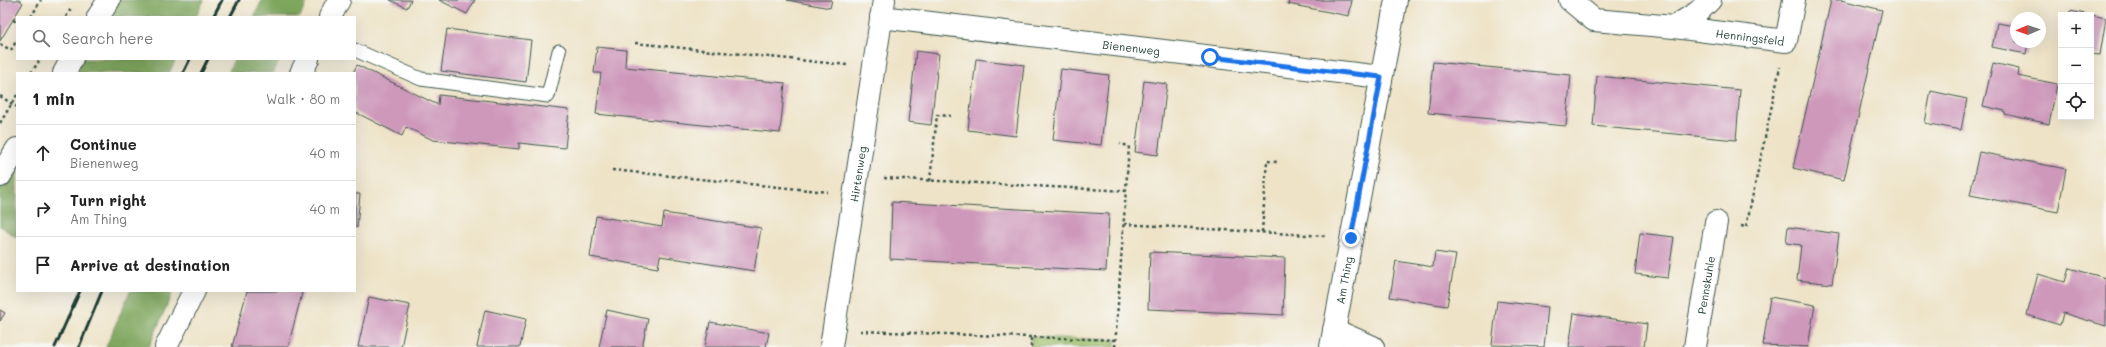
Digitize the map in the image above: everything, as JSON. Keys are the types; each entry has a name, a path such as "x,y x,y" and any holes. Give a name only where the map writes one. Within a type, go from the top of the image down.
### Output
{"street":[{"path":"99,16 109,0"},
{"path":"331,16 339,0"},
{"name":"Am Thing","path":"1333,339 1396,0"},
{"name":"Henningsfeld","path":"1570,0 1594,20 1674,27 1786,41 1794,0"},
{"path":"1674,27 1698,12 1710,0"},
{"name":"Bienenweg","path":"882,9 1381,77"},
{"name":"Hirtenweg","path":"832,339 882,9"},
{"path":"65,72 71,60"},
{"path":"302,72 308,60"},
{"path":"0,176 16,151"},
{"name":"Pennskuhle","path":"1695,347 1716,222"},
{"path":"166,347 194,292"},
{"path":"1333,339 1373,347"}],"lane":[{"path":"356,50 421,79 548,96 559,51"}],"path":[{"path":"32,16 41,0"},
{"path":"1716,222 1746,227 1786,41"},
{"path":"0,44 11,50 16,42"},
{"path":"635,43 873,68"},
{"path":"32,72 39,60"},
{"path":"0,96 16,106"},
{"path":"0,123 16,97"},
{"path":"930,181 937,114 951,116"},
{"path":"1115,347 1129,146 1120,144"},
{"path":"1262,232 1267,161 1277,162"},
{"path":"612,170 855,186 930,181 1127,191"},
{"path":"1124,224 1351,238"},
{"path":"832,339 1031,337 1115,340"},
{"path":"1031,337 1031,347"}],"green space":[{"path":"109,0 204,0 196,16 99,16"},
{"path":"262,0 308,0 300,16 254,16"},
{"path":"71,60 176,60 170,72 65,72"},
{"path":"234,60 280,60 274,72 228,72"},
{"path":"16,151 16,237 0,226 0,176"},
{"path":"130,292 173,292 149,347 106,347"},
{"path":"1031,337 1115,340 1115,347 1031,347"}],"building":[{"path":"0,0 19,0 23,3 0,41"},
{"path":"390,0 411,0 407,8"},
{"path":"439,0 475,0 467,14"},
{"path":"787,0 832,0 830,8"},
{"path":"1289,0 1352,0 1349,16 1288,4"},
{"path":"1831,0 1841,0 1882,10 1844,180 1793,168"},
{"path":"2094,16 2106,18 2100,55 2094,54"},
{"path":"1997,23 2010,25 2010,48 2027,48 2026,54 1992,47"},
{"path":"447,29 531,40 526,82 441,71"},
{"path":"597,47 626,50 625,67 785,83 780,133 596,114 601,73 594,73"},
{"path":"916,51 939,54 931,125 908,122"},
{"path":"976,59 1024,65 1016,136 968,130"},
{"path":"1433,62 1571,75 1566,126 1428,113"},
{"path":"1993,63 2019,69 2018,76 2057,84 2049,124 2005,114 2005,111 1983,106"},
{"path":"357,65 438,105 439,95 569,110 565,148 519,143 519,149 433,140 406,127 402,136 356,113 356,72 354,72"},
{"path":"1061,69 1109,75 1101,145 1053,140"},
{"path":"1597,76 1740,90 1736,140 1593,126"},
{"path":"1144,81 1167,84 1158,155 1135,152"},
{"path":"1931,91 1967,99 1961,130 1925,123"},
{"path":"1979,152 2066,169 2058,212 1970,195"},
{"path":"356,194 360,194 357,228"},
{"path":"892,202 1109,214 1106,271 890,259"},
{"path":"664,213 761,228 754,271 660,256 658,268 590,257 596,216 662,227"},
{"path":"1788,227 1839,234 1832,284 1797,280 1801,245 1786,243"},
{"path":"1640,233 1674,237 1668,278 1635,274"},
{"path":"1150,252 1285,258 1283,315 1148,309"},
{"path":"1435,252 1456,255 1447,306 1390,297 1396,261 1433,267"},
{"path":"2069,268 2106,278 2106,326 2063,313 2060,325 2027,315 2038,274 2065,282"},
{"path":"247,292 302,293 288,347 232,347"},
{"path":"369,297 410,305 401,347 358,347"},
{"path":"1770,297 1815,305 1808,347 1763,345"},
{"path":"1497,301 1548,307 1544,347 1492,345"},
{"path":"0,310 5,313 0,321"},
{"path":"485,310 526,319 520,347 477,347"},
{"path":"607,310 648,319 642,347 599,347"},
{"path":"1574,313 1647,324 1644,347 1569,347"},
{"path":"710,322 769,333 766,347 705,347"}],"railway":[{"path":"214,16 222,0"},
{"path":"231,16 239,0"},
{"path":"184,72 190,60"},
{"path":"202,72 208,60"},
{"path":"55,347 80,292"},
{"path":"79,347 102,292"}],"route":[{"path":"1210,57 1381,77 1351,238"}]}
